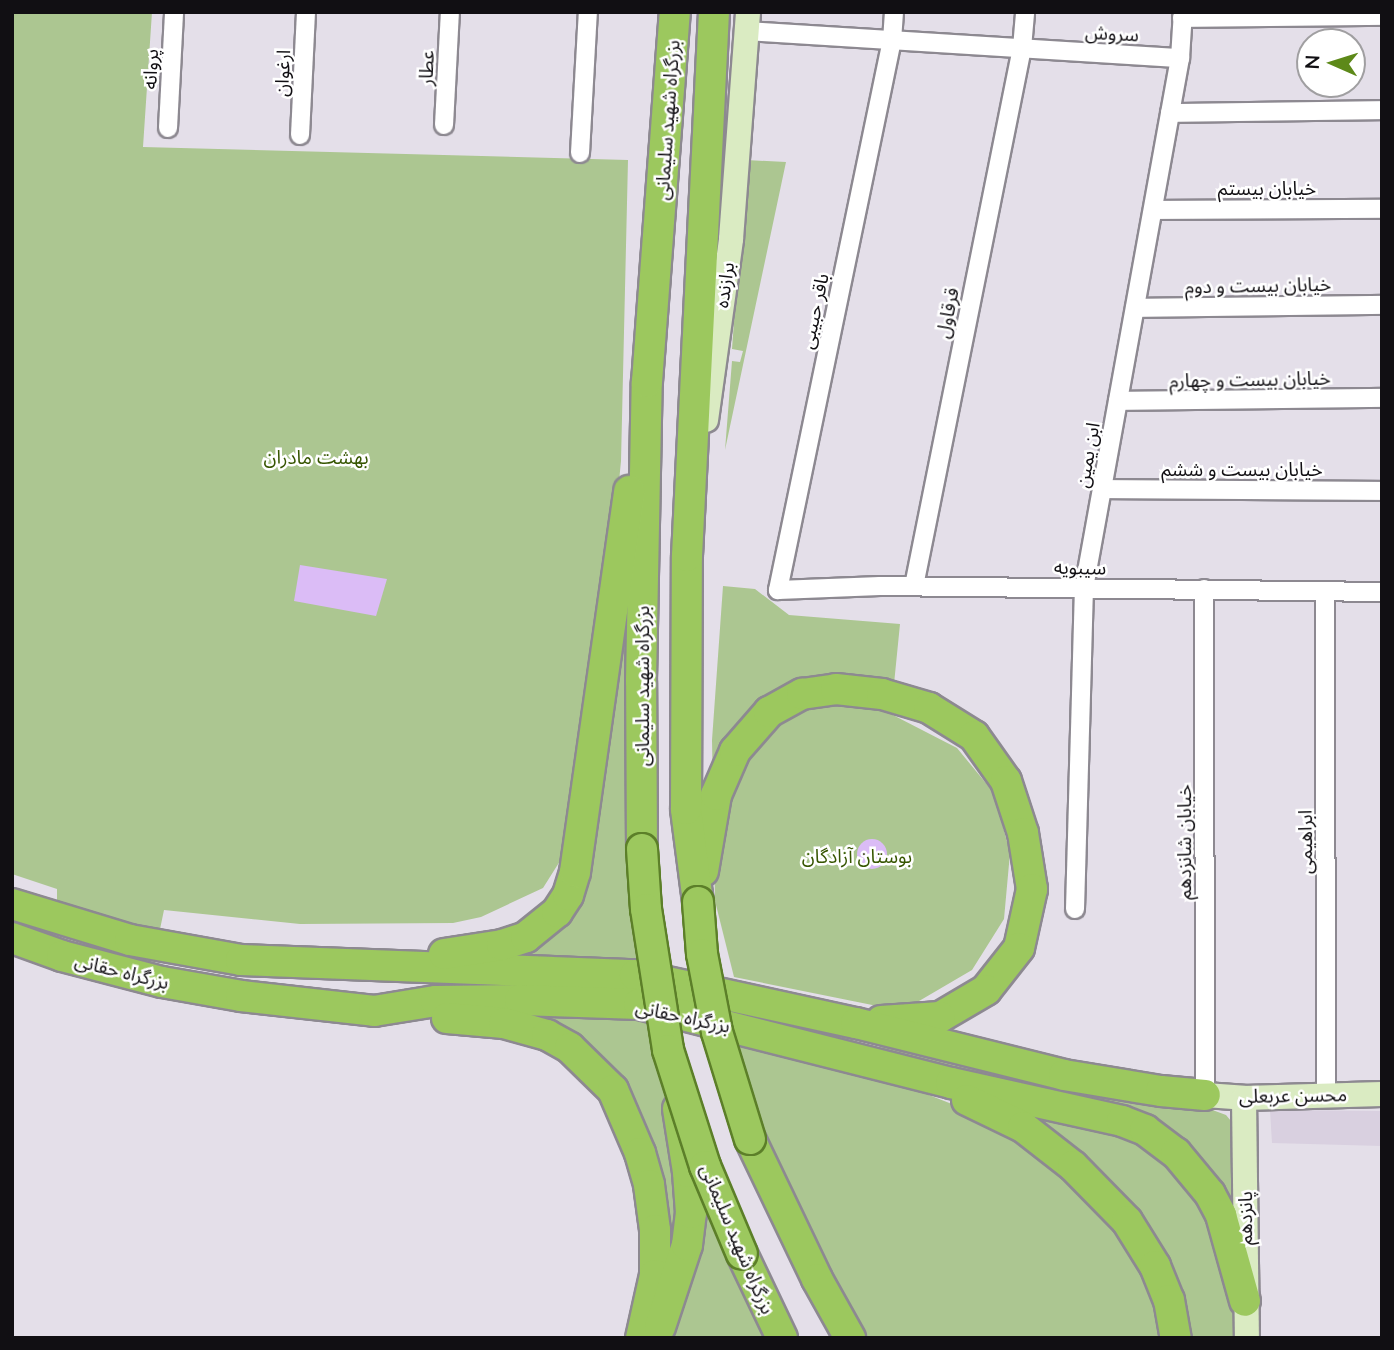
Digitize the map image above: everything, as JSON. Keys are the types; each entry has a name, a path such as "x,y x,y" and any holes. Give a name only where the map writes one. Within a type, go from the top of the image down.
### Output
{"highway":[{"name":"بزرگراه شهید سلیمانی","path":"675,12 647,382 640,681 642,849 646,909 668,1050 705,1166 742,1254 782,1338"},
{"name":"بزرگراه شهید سلیمانی","path":"715,12 687,556 686,809 702,954 717,1032 780,1234 826,1338"},
{"path":"350,964 502,945 526,937 544,924 568,895 575,872 647,382"},
{"path":"698,902 716,794 736,751 769,712 802,694 836,689 883,694 929,708 974,736 1006,780 1023,833 1032,889 1019,948 986,989 940,1017 856,1023"},
{"name":"بزرگراه حقانی","path":"12,904 130,940 201,954 290,963 635,975 856,1023 1063,1075 1161,1091 1205,1095"},
{"name":"بزرگراه حقانی","path":"12,938 62,956 161,982 241,996 374,1011 436,1001 520,1000 639,1004 892,1069 1122,1121 1157,1137 1184,1161 1210,1194 1221,1215 1245,1301"},
{"path":"374,1011 527,1027 570,1048 614,1090 640,1153 649,1185 655,1230 655,1275 641,1338"},
{"path":"656,1338 687,1245 691,1213 688,1172 668,1050"},
{"path":"892,1069 1023,1127 1099,1190 1126,1221 1155,1266 1169,1300 1176,1338"},
{"path":"750,1139 817,1279 850,1338"}],"main road":[{"name":"برازنده","path":"687,556 731,239 748,22"},
{"name":"محسن عربعلی","path":"1205,1095 1244,1098 1382,1094"},
{"name":"پانزدهم","path":"1244,1098 1247,1338"}],"street":[{"name":"پروانه","path":"168,128 174,12"},
{"name":"ارغوان","path":"300,135 306,12"},
{"name":"عطار","path":"444,125 450,12"},
{"path":"580,153 588,12"},
{"name":"باقر حبیبی","path":"778,590 892,40 894,12"},
{"name":"قرقاول","path":"914,586 1022,48 1025,12"},
{"path":"1182,15 1382,16"},
{"name":"ابن یمین","path":"1075,909 1084,588 1180,58 1182,15"},
{"name":"سروش","path":"748,22 892,40 1180,58"},
{"path":"1170,113 1382,110"},
{"name":"خیابان بیستم","path":"1153,210 1382,209"},
{"name":"خیابان بیست و دوم","path":"1135,308 1382,305"},
{"name":"خیابان بیست و چهارم","path":"1118,401 1382,398"},
{"name":"خیابان بیست و ششم","path":"1102,489 1382,491"},
{"name":"سیبویه","path":"778,590 914,586 1382,592"},
{"name":"خیابان شانزدهم","path":"1204,590 1205,1095"},
{"name":"ابراهیمی","path":"1325,591 1326,1094"}],"shaded area":[{"path":"300,565 387,579 376,616 294,601"},
{"path":"872,839 878,840 886,848 886,860 878,868 872,869 866,868 858,860 857,854 858,848 866,840"},
{"path":"1270,1110 1382,1111 1382,1146 1272,1143"}],"green space":[{"name":"بهشت مادران","path":"12,12 152,12 143,147 628,160 621,461 609,584 572,842 543,888 481,917 453,923 300,924 164,910 159,934 57,902 57,889 12,874"},
{"path":"746,160 786,162 725,450 732,361 740,362 743,351 732,349"},
{"path":"636,467 632,706 625,854 639,967 463,957 554,925"},
{"name":"بوستان آزادگان","path":"723,586 755,589 789,615 900,624 891,714 957,748 994,793 1010,853 1004,919 972,970 902,1011 734,977 715,901 712,740"},
{"path":"460,1008 649,1017 686,1185 686,1220 657,1289 616,1085"},
{"path":"730,1034 873,1073 1018,1130 1125,1228 1168,1338 862,1338 778,1181"},
{"path":"884,1041 1199,1105 1226,1115 1231,1121 1234,1133 1242,1277 1189,1156 877,1059"},
{"path":"993,1105 1130,1129 1196,1190 1235,1290 1238,1338 1186,1338 1168,1270"},
{"path":"691,1165 768,1338 663,1338"}]}
